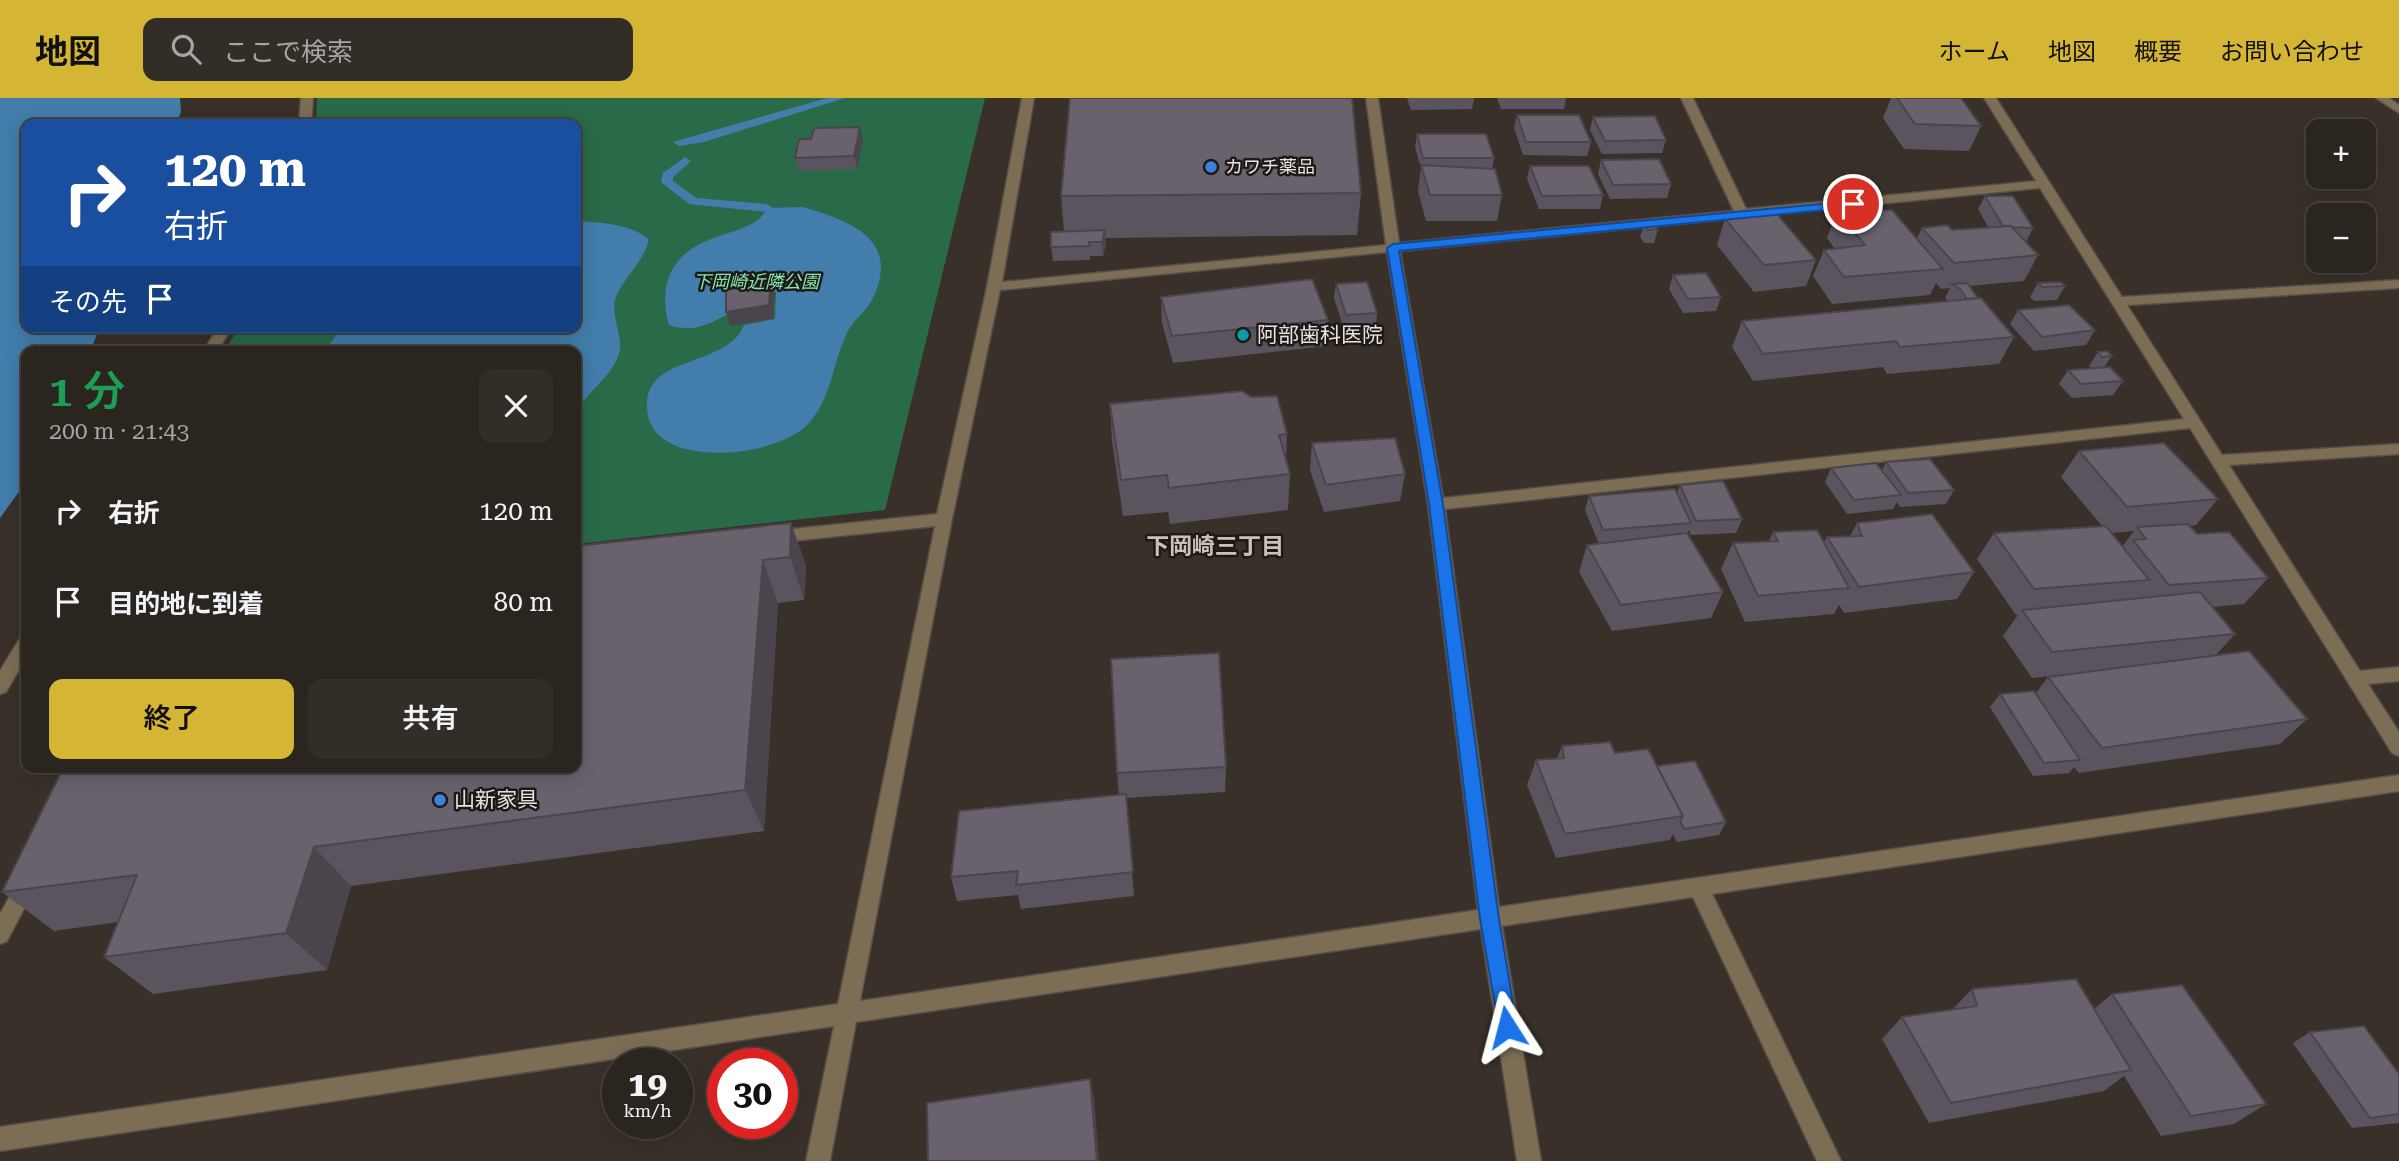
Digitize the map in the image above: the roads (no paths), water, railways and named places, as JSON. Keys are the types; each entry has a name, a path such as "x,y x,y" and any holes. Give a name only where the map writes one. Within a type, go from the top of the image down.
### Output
{"street":[{"path":"305,119 307,98"},
{"path":"818,1161 944,519 994,286 1028,98"},
{"path":"1373,98 1393,248 1436,504 1490,919 1529,1161"},
{"path":"1686,98 1743,216"},
{"path":"1990,98 2399,748"},
{"path":"2382,98 2399,110"},
{"path":"994,286 1743,216 2044,184"},
{"path":"2118,301 2399,284"},
{"path":"1436,504 2195,423"},
{"path":"2219,460 2399,449"},
{"path":"757,538 944,519"},
{"path":"0,687 21,651"},
{"path":"2357,678 2399,674"},
{"path":"0,1139 2399,783"},
{"path":"0,934 38,863"},
{"path":"1699,888 1829,1161"}],"water":[{"path":"0,98 180,98 181,112 178,119 21,119 21,333 98,333 92,346 21,346 21,489 0,518"},
{"path":"803,207 853,226 866,235 880,260 880,277 873,298 848,331 828,390 817,413 793,435 770,445 743,451 715,453 688,450 666,441 652,425 647,403 651,387 661,376 674,368 722,348 735,338 744,325 775,319 776,292 730,300 728,314 700,327 678,327 669,325 666,312 665,298 671,272 681,258 694,247 750,225 760,218 767,208"},
{"path":"581,221 624,227 649,239 642,256 615,300 619,354 610,371 581,405 581,346 328,346 338,333 581,333"}],"waterway":[{"path":"679,142 700,139 839,98"},
{"path":"685,161 667,176 667,182 693,201 767,208"}],"place":[{"name":"カワチ薬品","path":"1211,167"},
{"name":"阿部歯科医院","path":"1243,335"},
{"name":"山新家具","path":"440,800"}],"district":[{"name":"下岡崎三丁目","path":"1215,546"}],"park label":[{"name":"下岡崎近隣公園","path":"756,282"}]}
